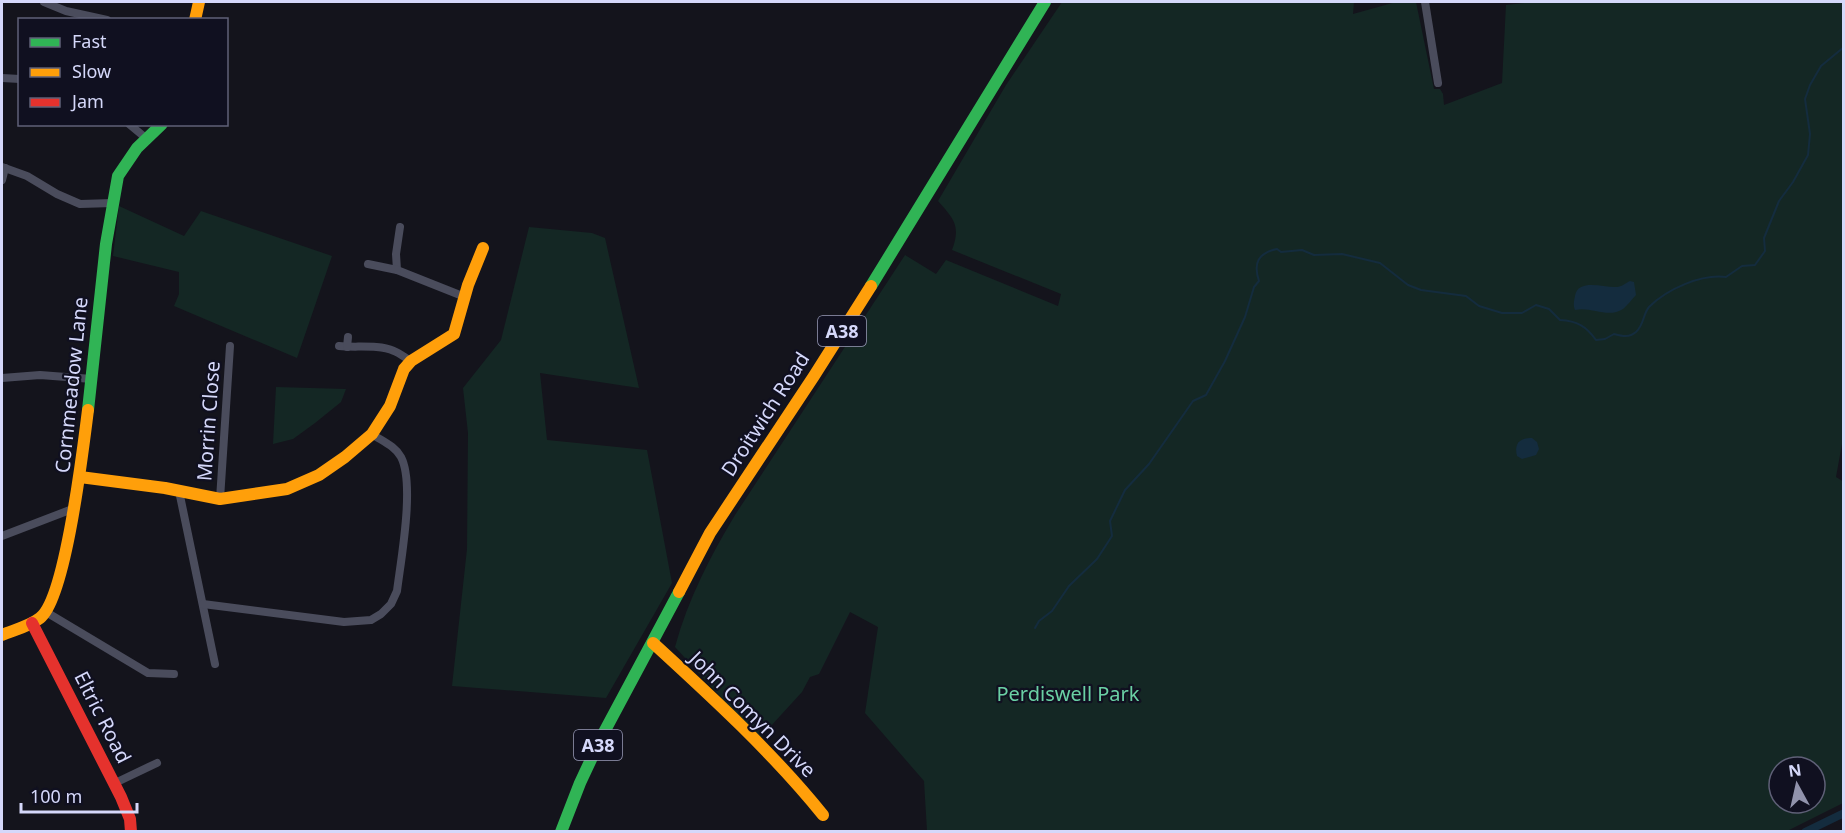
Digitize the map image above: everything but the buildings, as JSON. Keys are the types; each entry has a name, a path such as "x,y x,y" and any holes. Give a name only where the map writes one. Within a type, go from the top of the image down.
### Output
{"street":[{"path":"44,2 66,11 98,18"},
{"path":"195,18 199,2"},
{"name":"Droitwich Road","path":"561,831 578,785 592,756 709,534 780,430 917,214 1045,2"},
{"path":"1425,2 1438,83"},
{"path":"2,78 18,79"},
{"path":"131,126 147,139"},
{"name":"Cornmeadow Lane","path":"46,612 52,603 75,508 92,379 106,244 118,176 137,148 160,126"},
{"path":"2,180 3,167 27,176 57,194 80,204 113,203"},
{"path":"397,270 396,254 400,227"},
{"path":"80,477 179,490 220,499 286,489 319,475 372,434 390,406 404,369 411,361 453,334 468,285 483,248"},
{"path":"368,264 397,270 465,297"},
{"path":"348,337 343,347 379,348 394,351 411,361"},
{"name":"Morrin Close","path":"220,499 230,346"},
{"path":"2,378 40,375 92,379"},
{"path":"203,604 344,622 371,620 391,604 397,591 407,490 404,464 400,455 372,434"},
{"path":"179,490 214,664"},
{"path":"2,536 75,508"},
{"path":"2,635 32,623 46,612 148,673 174,674"},
{"name":"Eltric Road","path":"32,623 114,783 130,819 131,831"},
{"name":"John Comyn Drive","path":"653,643 701,687 802,789 824,815"},
{"path":"114,783 157,763"}],"green space":[{"name":"Perdiswell Park","path":"1062,2 1354,2 1353,14 1396,2 1416,2 1434,89 1440,89 1444,105 1502,83 1506,5 1534,2 1843,2 1844,433 1836,477 1844,482 1843,803 1827,811 1827,755 1767,755 1767,815 1819,815 1785,832 927,831 924,781 865,713 878,627 850,612 819,674 810,677 802,692 759,739 675,647 680,629 700,579 735,515 905,255 936,274 946,260 1058,306 1061,294 952,250 956,229 952,218 938,201 1006,85"},
{"path":"119,206 184,236 201,211 332,256 297,358 174,306 179,294 179,272 113,256"},
{"path":"529,227 592,233 605,238 639,388 540,373 547,440 647,450 672,583 606,698 452,686 467,549 468,433 463,388 501,340"},
{"path":"276,387 346,389 341,402 315,423 293,439 273,444"}],"water":[{"path":"1630,281 1634,282 1636,295 1623,309 1611,313 1575,310 1575,296 1581,287 1592,285 1619,287"},
{"path":"1532,438 1537,442 1539,449 1536,455 1522,459 1517,456 1518,442"}],"waterway":[{"path":"1035,628 1039,621 1052,611 1069,586 1097,559 1112,536 1110,521 1125,490 1149,464 1193,401 1206,395 1245,317 1254,287 1259,281 1257,264 1265,253 1277,249 1281,252 1302,250 1314,255 1342,254 1380,263 1408,285 1421,290 1466,296 1479,306 1502,313 1522,313 1536,305 1549,309 1560,320 1576,323 1585,328 1596,340 1605,339 1614,334 1631,335 1639,329 1649,307 1665,294 1695,280 1726,277 1742,266 1755,265 1765,251 1764,238 1779,201 1808,155 1810,134 1805,99 1810,85 1821,66 1844,47"},
{"path":"1805,832 1844,813"}],"traffic: fast":[{"path":"871,286 1045,2"},
{"path":"88,410 106,244 118,176 137,148 160,126"},
{"path":"561,832 602,736 679,592"}],"traffic: slow":[{"path":"195,18 199,2"},
{"path":"80,477 165,488 220,499 287,489 319,475 372,434 390,406 404,369 411,361 454,334 468,285 483,248"},
{"path":"679,592 710,533 871,286"},
{"path":"2,635 27,626 40,618 49,605 58,582 72,521 88,410"},
{"path":"653,643 763,748 823,815"}],"traffic: jam":[{"path":"32,623 121,797 130,819 131,832"}]}
